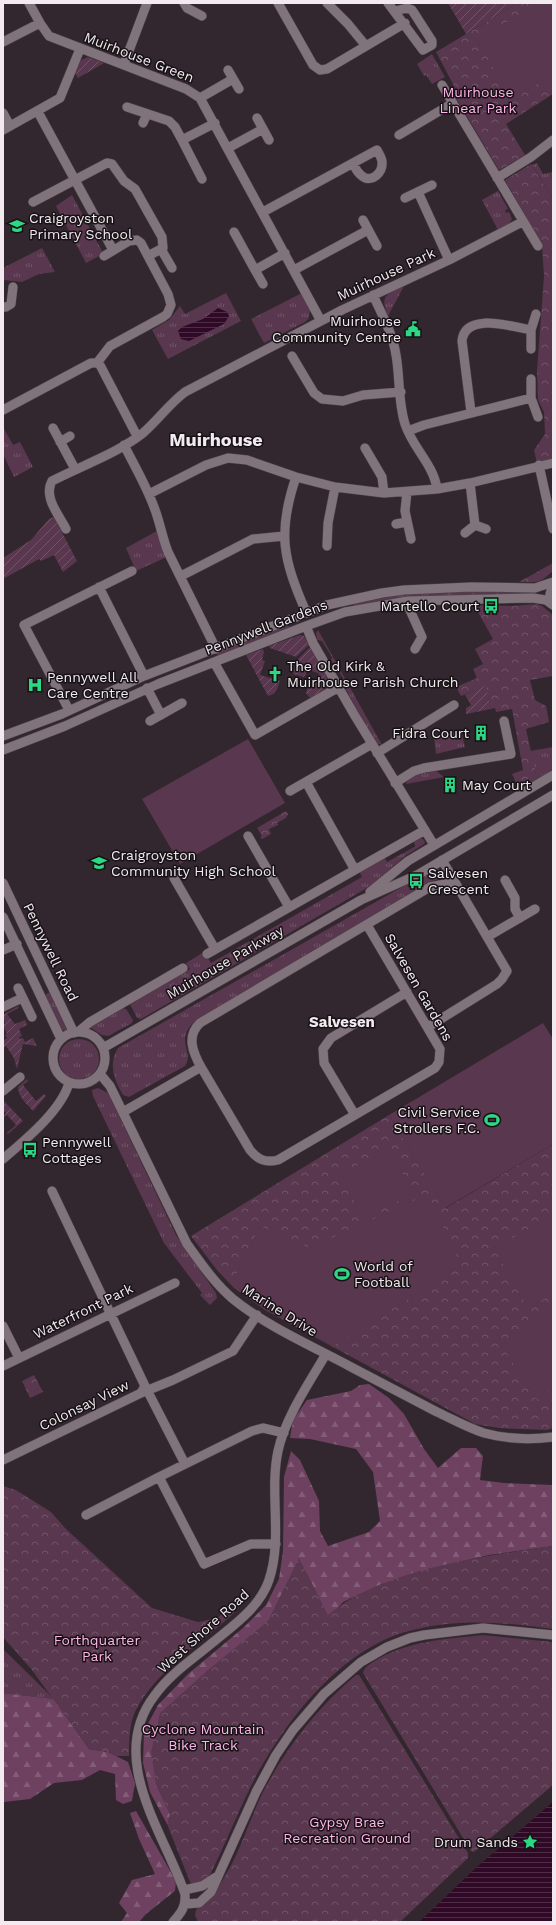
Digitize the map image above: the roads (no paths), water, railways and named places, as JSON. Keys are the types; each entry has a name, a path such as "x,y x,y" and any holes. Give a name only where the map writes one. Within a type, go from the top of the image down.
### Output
{"street":[{"name":"Muirhouse Green","path":"29,3 49,36 186,89 200,98 215,123 321,321"},
{"path":"124,64 147,3"},
{"path":"184,3 187,8 202,16"},
{"path":"278,3 313,64 320,70 327,69 405,24"},
{"path":"327,3 348,24 366,46"},
{"path":"388,3 423,50 432,45 432,41 412,10 407,8 395,11"},
{"path":"3,42 40,23"},
{"path":"3,113 7,128 38,112 60,98 80,49"},
{"path":"228,70 239,89"},
{"path":"200,98 233,79"},
{"path":"443,85 522,222 533,244"},
{"path":"400,135 453,103"},
{"path":"127,107 169,122 175,127 202,179"},
{"path":"38,112 113,250"},
{"path":"144,123 147,114"},
{"path":"257,118 269,140"},
{"path":"182,140 215,123"},
{"path":"228,148 264,129"},
{"path":"497,178 531,157 553,140"},
{"path":"33,202 106,163 112,164 124,181 135,189 162,236 164,245 161,249 148,256"},
{"path":"263,212 353,163"},
{"path":"405,198 432,185"},
{"path":"418,192 449,260"},
{"path":"363,220 378,246"},
{"name":"Muirhouse Park","path":"66,529 51,500 49,490 52,481 124,445 147,429 169,405 185,392 321,321 449,260 522,222"},
{"path":"294,270 368,230"},
{"path":"234,232 263,284"},
{"path":"97,363 110,346 163,317 170,309 171,300 141,243 137,240 129,241 104,256"},
{"path":"161,249 172,268"},
{"path":"255,270 285,253"},
{"path":"3,307 11,304 13,287"},
{"path":"373,295 392,336 396,354 402,410 408,431 434,478 437,489"},
{"path":"531,349 531,330 536,314"},
{"path":"471,412 462,341 466,330 470,326 481,323 505,325 531,330"},
{"path":"292,356 314,393 322,399 343,401 363,395 400,392"},
{"path":"3,410 91,362 97,363 100,365 137,436"},
{"path":"532,379 531,398 538,417"},
{"path":"408,431 424,424 531,398"},
{"path":"53,428 75,470"},
{"path":"60,442 70,436"},
{"path":"124,445 149,494 168,552 216,648"},
{"path":"364,448 382,477 384,493"},
{"path":"149,494 206,465 228,458 247,460 296,477 335,487 384,493 437,489 470,484 539,465 553,463"},
{"path":"539,465 553,529"},
{"path":"296,477 287,501 284,536 288,564 306,612"},
{"path":"470,484 475,525"},
{"path":"327,546 328,523 335,487"},
{"path":"407,492 405,511 411,539"},
{"path":"396,524 407,522"},
{"path":"475,525 486,529"},
{"path":"465,533 475,525"},
{"path":"181,576 253,539 284,536"},
{"path":"69,710 24,625 132,571"},
{"name":"Pennywell Gardens","path":"3,736 69,710 144,676 306,612 342,601 404,590 471,587 536,588 553,583"},
{"name":"Pennywell Gardens","path":"553,583 550,594 553,604"},
{"path":"99,587 144,676"},
{"name":"Pennywell Gardens","path":"3,750 65,726 147,688 345,612 408,601 533,598 546,600 553,604"},
{"path":"342,601 345,612"},
{"path":"408,601 409,608 425,636 415,649"},
{"path":"306,626 372,744 434,845"},
{"path":"189,659 194,670"},
{"path":"214,662 255,735 339,687"},
{"path":"147,688 161,715"},
{"path":"150,721 182,703"},
{"path":"378,753 454,705"},
{"path":"395,783 414,771 424,768 511,754 504,721"},
{"path":"290,791 372,744"},
{"name":"Muirhouse Parkway","path":"361,900 408,861 553,775"},
{"path":"306,782 356,870"},
{"name":"Muirhouse Parkway","path":"103,1048 361,900 419,874 553,796"},
{"name":"Muirhouse Parkway","path":"174,878 211,952 425,830"},
{"path":"248,836 289,907"},
{"path":"428,1027 497,984 505,976 507,971 442,860"},
{"path":"505,880 514,898 515,909 520,918"},
{"path":"367,925 430,886 455,882"},
{"name":"Pennywell Road","path":"3,883 76,1032"},
{"path":"487,938 535,909"},
{"name":"Pennywell Road","path":"3,917 62,1038"},
{"name":"Salvesen Gardens","path":"367,925 440,1049 439,1062 435,1068 278,1160 265,1161 254,1156 201,1068 194,1053 192,1044 194,1033 200,1023 367,925"},
{"path":"3,950 17,944"},
{"name":"Muirhouse Parkway","path":"76,1032 90,1022 183,968"},
{"path":"18,988 32,1017"},
{"path":"355,1114 324,1063 323,1049 331,1038 407,992"},
{"path":"3,1007 22,998"},
{"path":"76,1032 87,1034 95,1038 103,1048 104,1064 100,1074 88,1083 78,1085 69,1083 57,1074 53,1063 54,1048 62,1038 76,1032"},
{"path":"123,1112 201,1068"},
{"name":"Marine Drive","path":"100,1074 110,1086 187,1244 218,1284 233,1299 257,1315 326,1354 407,1397 484,1433 510,1438 536,1439 553,1437"},
{"path":"3,1091 20,1077"},
{"path":"5,1154 49,1115 63,1096 69,1083"},
{"name":"Colonsay View","path":"3,1460 144,1390 111,1313 52,1191"},
{"name":"Waterfront Park","path":"3,1366 175,1283"},
{"path":"185,1464 144,1390 173,1380 233,1351 257,1315"},
{"path":"3,1326 19,1358"},
{"name":"West Shore Road","path":"185,1904 184,1890 142,1790 136,1765 137,1732 144,1711 164,1684 238,1622 260,1599 269,1581 276,1544 275,1488 278,1451 286,1424 326,1354"},
{"path":"86,1515 252,1431 262,1428 284,1433"},
{"path":"159,1478 204,1564 252,1544 276,1544"},
{"path":"175,1920 185,1904 199,1903 211,1892 216,1877 256,1792 285,1743 324,1694 361,1662 387,1647 410,1638 424,1635 483,1628 553,1636"},
{"path":"184,1890 202,1886 216,1877"}],"place":[{"name":"Craigroyston Primary School","path":"17,226"},
{"name":"Muirhouse Community Centre","path":"413,329"},
{"name":"Martello Court","path":"491,606"},
{"name":"The Old Kirk & Muirhouse Parish Church","path":"275,674"},
{"name":"Pennywell All Care Centre","path":"35,685"},
{"name":"Fidra Court","path":"481,733"},
{"name":"May Court","path":"450,785"},
{"name":"Craigroyston Community High School","path":"99,863"},
{"name":"Salvesen Crescent","path":"416,881"},
{"name":"Civil Service Strollers F.C.","path":"492,1120"},
{"name":"Pennywell Cottages","path":"30,1150"},
{"name":"World of Football","path":"342,1274"},
{"name":"Drum Sands","path":"530,1842"}],"district":[{"name":"Muirhouse","path":"216,440"},
{"name":"Salvesen","path":"342,1022"}],"park label":[{"name":"Muirhouse Linear Park","path":"478,100"},
{"name":"Forthquarter Park","path":"97,1648"},
{"name":"Cyclone Mountain Bike Track","path":"203,1738"},
{"name":"Gypsy Brae Recreation Ground","path":"347,1830"}]}
